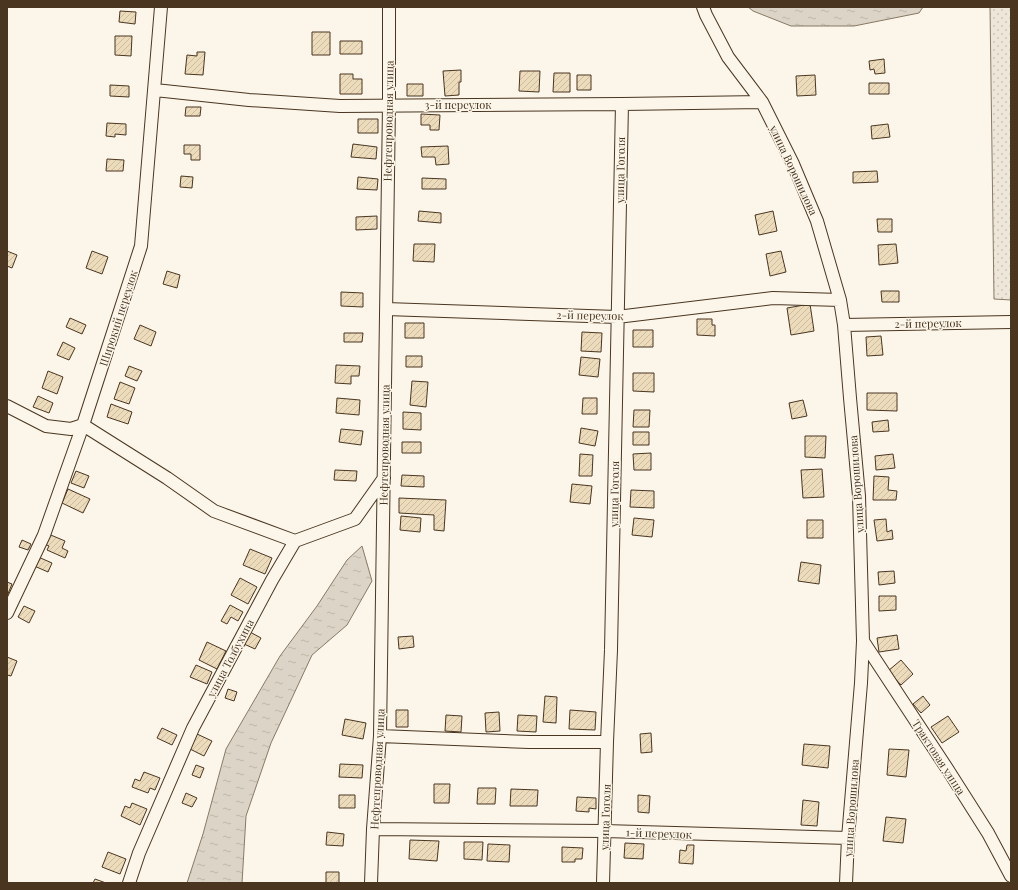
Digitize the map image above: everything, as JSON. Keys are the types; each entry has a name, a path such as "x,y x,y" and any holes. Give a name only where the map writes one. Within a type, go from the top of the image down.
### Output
{"street":[{"name":"Широкий переулок","path":"7,614 44,535 83,425 141,246 161,7"},
{"name":"Нефтепроводная улица","path":"371,883 380,736 389,105 389,7"},
{"name":"улица Ворошилова","path":"703,7 728,57 762,102 793,164 817,221 840,300 844,325 858,496 863,641 846,883"},
{"name":"3-й переулок","path":"155,90 256,100 340,106 762,102"},
{"name":"улица Гоголя","path":"603,883 611,650 622,104"},
{"name":"2-й переулок","path":"386,309 617,317 773,298 840,300"},
{"name":"2-й переулок","path":"844,325 1011,322"},
{"path":"7,406 46,426 71,429 83,425 167,478 214,511 295,542 356,519 384,478"},
{"name":"улица Толбухина","path":"129,883 139,853 193,728 272,580 295,542"},
{"name":"Трактовая улица","path":"863,641 988,833 1011,876"},
{"path":"380,736 529,742 607,742"},
{"name":"1-й переулок","path":"374,829 604,831 848,838"}],"shaded area":[{"path":"990,7 1011,7 1011,300 994,299"}],"water":[{"path":"748,7 923,7 919,13 854,26 791,26 753,11"},
{"path":"362,546 372,581 347,625 312,655 271,743 246,816 242,883 187,883 203,834 226,749 280,656 317,606 347,560"}],"building":[{"path":"120,11 136,12 135,24 119,22"},
{"path":"312,32 330,32 330,55 312,55"},
{"path":"115,36 132,36 131,56 115,55"},
{"path":"340,41 362,41 362,54 340,54"},
{"path":"197,52 205,52 203,75 185,74 187,55 197,56"},
{"path":"884,59 885,73 875,74 874,69 870,70 869,61"},
{"path":"461,70 459,95 445,96 443,71"},
{"path":"520,71 540,71 539,92 519,91"},
{"path":"554,73 570,73 570,92 553,92"},
{"path":"340,74 353,74 353,79 362,79 362,94 340,94"},
{"path":"577,75 591,75 591,90 577,90"},
{"path":"815,75 816,95 797,96 796,76"},
{"path":"869,83 889,83 889,94 869,94"},
{"path":"407,84 423,84 423,96 407,96"},
{"path":"110,85 129,86 129,97 110,96"},
{"path":"186,107 201,107 200,116 185,116"},
{"path":"421,114 440,115 439,130 430,130 430,125 421,125"},
{"path":"358,119 378,119 378,133 358,133"},
{"path":"107,123 126,124 126,135 115,134 115,137 106,136"},
{"path":"888,124 890,137 872,139 871,126"},
{"path":"353,144 377,147 376,159 351,157"},
{"path":"184,145 200,145 200,160 191,160 191,154 184,154"},
{"path":"448,146 449,164 436,165 435,157 422,157 421,147"},
{"path":"107,159 124,160 123,171 106,171"},
{"path":"877,171 878,182 853,183 853,172"},
{"path":"181,176 193,177 192,188 180,187"},
{"path":"358,177 378,179 377,190 357,189"},
{"path":"422,178 446,179 446,189 422,189"},
{"path":"419,211 441,213 441,223 418,221"},
{"path":"773,211 777,231 759,235 755,215"},
{"path":"377,216 377,229 356,230 356,217"},
{"path":"877,219 892,219 892,232 878,232"},
{"path":"414,244 435,244 434,262 413,261"},
{"path":"896,244 898,263 879,265 878,245"},
{"path":"7,251 17,255 12,268 7,266"},
{"path":"92,251 108,257 102,274 86,268"},
{"path":"781,251 786,272 770,276 766,254"},
{"path":"167,271 180,275 177,288 163,284"},
{"path":"881,291 899,291 899,302 882,302"},
{"path":"341,292 363,293 363,307 341,306"},
{"path":"810,304 814,331 791,335 787,308"},
{"path":"70,318 86,325 82,334 66,327"},
{"path":"697,319 712,319 712,325 715,325 715,336 697,335"},
{"path":"405,323 424,323 424,338 405,338"},
{"path":"140,325 156,332 151,346 134,339"},
{"path":"633,330 653,330 653,347 633,347"},
{"path":"582,332 602,333 601,352 581,351"},
{"path":"344,333 363,333 362,342 344,342"},
{"path":"881,336 883,355 867,356 866,337"},
{"path":"63,342 75,348 69,360 57,355"},
{"path":"406,356 422,356 422,367 406,367"},
{"path":"581,357 600,359 598,377 579,375"},
{"path":"336,365 360,366 359,376 351,376 351,384 335,383"},
{"path":"129,366 142,371 137,381 125,376"},
{"path":"48,371 63,377 57,394 42,388"},
{"path":"633,373 654,373 654,392 633,391"},
{"path":"412,381 428,382 426,407 410,405"},
{"path":"120,382 135,388 129,404 114,399"},
{"path":"867,393 897,393 897,411 867,410"},
{"path":"38,396 53,403 49,413 33,407"},
{"path":"337,398 360,400 359,415 336,413"},
{"path":"583,398 597,398 597,414 582,414"},
{"path":"803,400 807,416 792,419 789,403"},
{"path":"111,404 132,412 128,424 107,417"},
{"path":"634,410 650,410 649,427 633,427"},
{"path":"403,412 421,413 421,430 403,429"},
{"path":"888,420 889,431 873,432 872,422"},
{"path":"581,428 598,431 595,446 579,443"},
{"path":"341,429 363,431 361,445 339,442"},
{"path":"633,432 649,432 649,445 633,445"},
{"path":"805,436 826,436 825,458 805,457"},
{"path":"402,442 421,442 421,453 402,453"},
{"path":"651,453 651,470 634,470 633,454"},
{"path":"580,454 593,455 592,476 579,476"},
{"path":"893,454 895,468 876,470 875,456"},
{"path":"822,469 824,497 803,498 801,470"},
{"path":"335,470 357,471 356,481 334,480"},
{"path":"76,471 89,476 84,488 71,483"},
{"path":"402,475 424,476 424,487 401,486"},
{"path":"874,476 889,477 888,490 897,491 896,500 873,500"},
{"path":"572,484 592,486 590,504 570,502"},
{"path":"68,489 90,499 83,513 62,503"},
{"path":"631,490 654,491 654,508 630,507"},
{"path":"399,498 446,500 444,531 434,530 434,515 399,513"},
{"path":"401,516 421,518 420,532 400,530"},
{"path":"634,518 654,520 652,537 632,535"},
{"path":"886,519 887,532 892,530 893,539 877,541 874,520"},
{"path":"807,520 823,520 823,538 807,538"},
{"path":"46,533 65,541 62,548 68,551 65,558 47,550 49,546 42,543"},
{"path":"22,540 31,544 28,550 19,547"},
{"path":"250,549 272,558 265,574 243,565"},
{"path":"36,556 52,563 48,572 32,565"},
{"path":"801,562 821,565 819,584 798,581"},
{"path":"894,571 895,583 879,585 878,572"},
{"path":"240,578 257,587 248,604 231,595"},
{"path":"7,582 12,584 7,596"},
{"path":"879,596 896,596 896,610 879,611"},
{"path":"230,605 243,612 238,621 231,617 227,624 221,621"},
{"path":"24,606 35,611 29,623 18,617"},
{"path":"250,632 261,638 255,649 244,644"},
{"path":"897,635 899,649 879,652 877,638"},
{"path":"413,636 414,647 399,649 398,637"},
{"path":"207,642 226,651 217,669 199,660"},
{"path":"7,657 17,661 11,676 7,675"},
{"path":"901,660 913,674 901,685 888,671"},
{"path":"196,665 212,672 207,684 190,677"},
{"path":"228,689 237,692 234,701 225,698"},
{"path":"545,696 557,697 556,723 543,722"},
{"path":"923,696 930,705 921,713 913,704"},
{"path":"396,710 408,710 408,727 396,727"},
{"path":"570,710 596,712 595,730 569,729"},
{"path":"499,712 500,731 486,732 485,713"},
{"path":"446,715 462,716 461,732 445,731"},
{"path":"518,715 537,716 536,732 517,731"},
{"path":"948,716 959,732 942,743 931,727"},
{"path":"345,719 366,723 363,739 342,735"},
{"path":"162,728 177,735 172,745 157,738"},
{"path":"651,733 652,752 641,753 640,734"},
{"path":"197,734 212,741 204,756 190,749"},
{"path":"804,744 830,746 828,768 802,765"},
{"path":"889,749 909,750 906,777 887,775"},
{"path":"340,764 363,765 362,778 339,777"},
{"path":"196,765 204,768 200,778 192,775"},
{"path":"144,772 160,778 155,790 150,788 148,793 132,787 135,779 140,781"},
{"path":"434,784 450,784 449,803 434,803"},
{"path":"478,788 496,788 495,804 477,804"},
{"path":"511,789 538,790 537,806 510,806"},
{"path":"186,793 197,798 192,807 182,803"},
{"path":"339,795 355,795 355,808 339,808"},
{"path":"638,795 650,796 649,813 638,812"},
{"path":"577,797 596,798 596,809 589,808 589,812 576,811"},
{"path":"803,800 819,802 817,826 801,825"},
{"path":"132,803 147,809 140,825 121,816 125,806 130,808"},
{"path":"886,817 906,819 903,843 883,841"},
{"path":"327,832 344,834 343,846 326,845"},
{"path":"410,840 439,841 437,861 409,859"},
{"path":"464,842 483,842 482,860 464,859"},
{"path":"625,843 644,844 643,859 624,858"},
{"path":"488,844 510,845 509,862 487,861"},
{"path":"687,845 694,845 693,864 679,863 680,850 686,851"},
{"path":"562,847 583,848 582,859 575,859 575,862 562,862"},
{"path":"108,852 126,859 120,874 102,867"},
{"path":"326,872 339,872 339,883 326,883"},
{"path":"95,879 106,883 93,883"}]}
